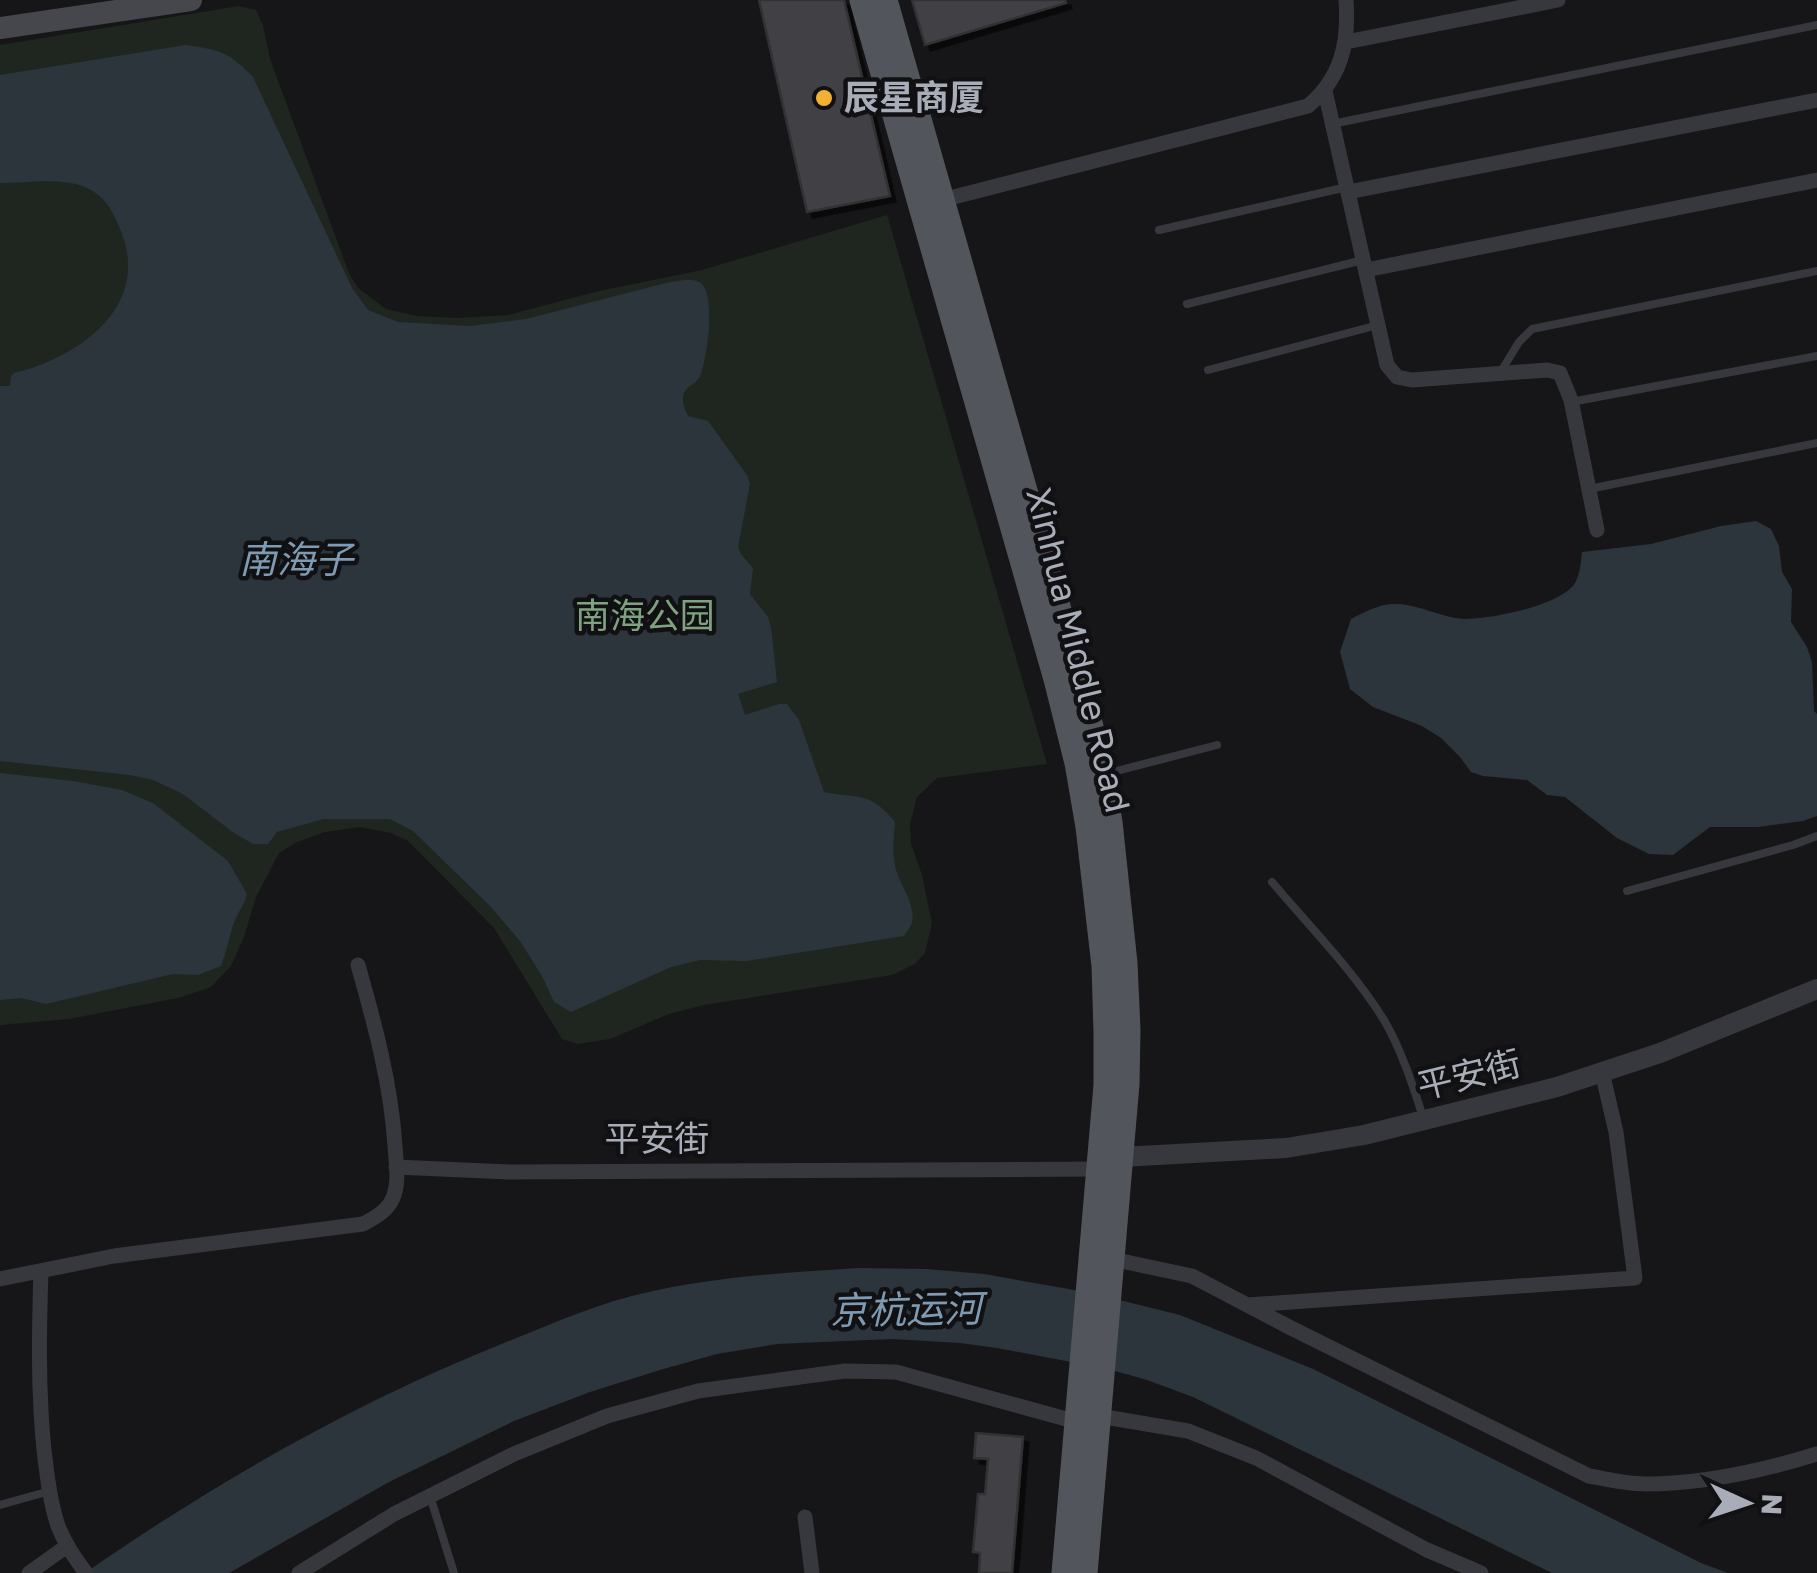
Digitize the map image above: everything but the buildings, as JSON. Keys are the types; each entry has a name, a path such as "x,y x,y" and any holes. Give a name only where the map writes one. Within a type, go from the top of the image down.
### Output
{"main road":[{"path":"0,28 191,0"},
{"name":"Xinhua Middle Road","path":"862,0 1056,679 1077,763 1096,884 1104,966 1110,1163 1104,1272 1088,1419 1064,1573"},
{"name":"Xinhua Middle Road","path":"885,0 1077,673 1102,774 1118,880 1128,1030 1128,1084 1110,1163"},
{"name":"Xinhua Middle Road","path":"1086,1573 1088,1419"}],"street":[{"path":"942,200 1308,106 1335,76 1346,42 1346,0"},
{"path":"1346,42 1558,0"},
{"path":"1324,90 1387,364 1396,377 1428,380 1547,370 1560,374 1571,402 1597,530"},
{"path":"1347,190 1817,100"},
{"path":"1364,265 1817,180"},
{"path":"0,1279 114,1256 362,1224 382,1213 392,1200 397,1178 392,1102 358,966"},
{"name":"平安街","path":"396,1167 509,1172 1110,1163 1286,1148 1364,1135 1557,1087 1660,1053 1817,990"},
{"path":"1247,1304 1635,1278 1616,1132 1602,1072"},
{"path":"41,1271 40,1410 50,1491 57,1524 86,1573"},
{"path":"1104,1272 1192,1276 1589,1476 1642,1484 1690,1481 1767,1470 1817,1454"},
{"path":"299,1573 394,1514 514,1454 607,1416 698,1391 845,1371 896,1372 1088,1419 1188,1431 1256,1458 1427,1550 1481,1573"},
{"path":"805,1518 812,1573"},
{"path":"29,1573 67,1546"}],"lane":[{"path":"1332,124 1817,25"},
{"path":"1158,230 1347,190"},
{"path":"1188,304 1364,265"},
{"path":"1500,374 1519,342 1532,329 1817,271"},
{"path":"1208,370 1378,326"},
{"path":"1571,402 1817,356"},
{"path":"1588,488 1817,442"},
{"path":"1102,774 1217,745"},
{"path":"1627,891 1817,836"},
{"path":"1272,882 1355,978 1384,1021 1403,1060 1424,1120"},
{"path":"0,1505 50,1491"},
{"path":"430,1496 454,1573"}],"green space":[{"name":"南海子","path":"239,6 256,10 263,25 270,59 349,273 358,288 386,309 417,316 508,315 702,270 887,215 1047,764 937,778 917,797 910,824 911,844 932,923 925,953 915,964 892,975 704,1005 669,1014 610,1039 578,1044 562,1039 494,928 408,841 360,827 325,832 279,853 256,897 231,966 211,987 178,998 69,1019 0,1025 0,45"}],"water":[{"name":"南海子","path":"186,45 223,54 253,77 352,288 368,310 398,322 470,326 526,319 670,282 701,283 708,300 707,343 700,376 686,390 683,402 688,416 708,421 747,475 750,484 738,547 753,568 750,594 771,627 777,682 738,694 745,715 787,704 799,720 824,792 870,800 895,822 895,865 913,915 904,936 747,961 700,960 671,967 571,1012 554,1002 520,941 491,907 413,831 390,819 324,819 277,832 268,844 253,844 183,794 153,780 0,761 0,386 10,386 14,373 61,355 102,326 117,307 126,285 128,261 116,219 104,200 92,191 65,182 0,183 0,75"},
{"path":"1756,521 1771,529 1779,546 1782,572 1792,589 1791,622 1812,662 1817,714 1817,816 1758,827 1710,827 1673,855 1649,854 1617,838 1565,797 1547,795 1527,780 1471,772 1441,738 1422,726 1373,707 1350,689 1340,652 1351,619 1372,609 1404,605 1464,619 1507,614 1567,591 1577,579 1582,552 1651,544"},
{"path":"0,773 122,790 153,803 228,861 247,894 221,966 198,975 173,974 46,1004 21,998 0,1000"},
{"name":"京杭运河","path":"858,1268 984,1274 1091,1293 1180,1315 1313,1369 1728,1573 1552,1573 1193,1397 1147,1380 997,1348 892,1339 777,1344 717,1354 590,1392 514,1421 389,1482 229,1573 85,1573 288,1446 395,1391 560,1320 617,1300 676,1286"}],"place":[{"name":"辰星商厦","path":"824,98"}],"park label":[{"name":"南海公园","path":"645,616"}]}
